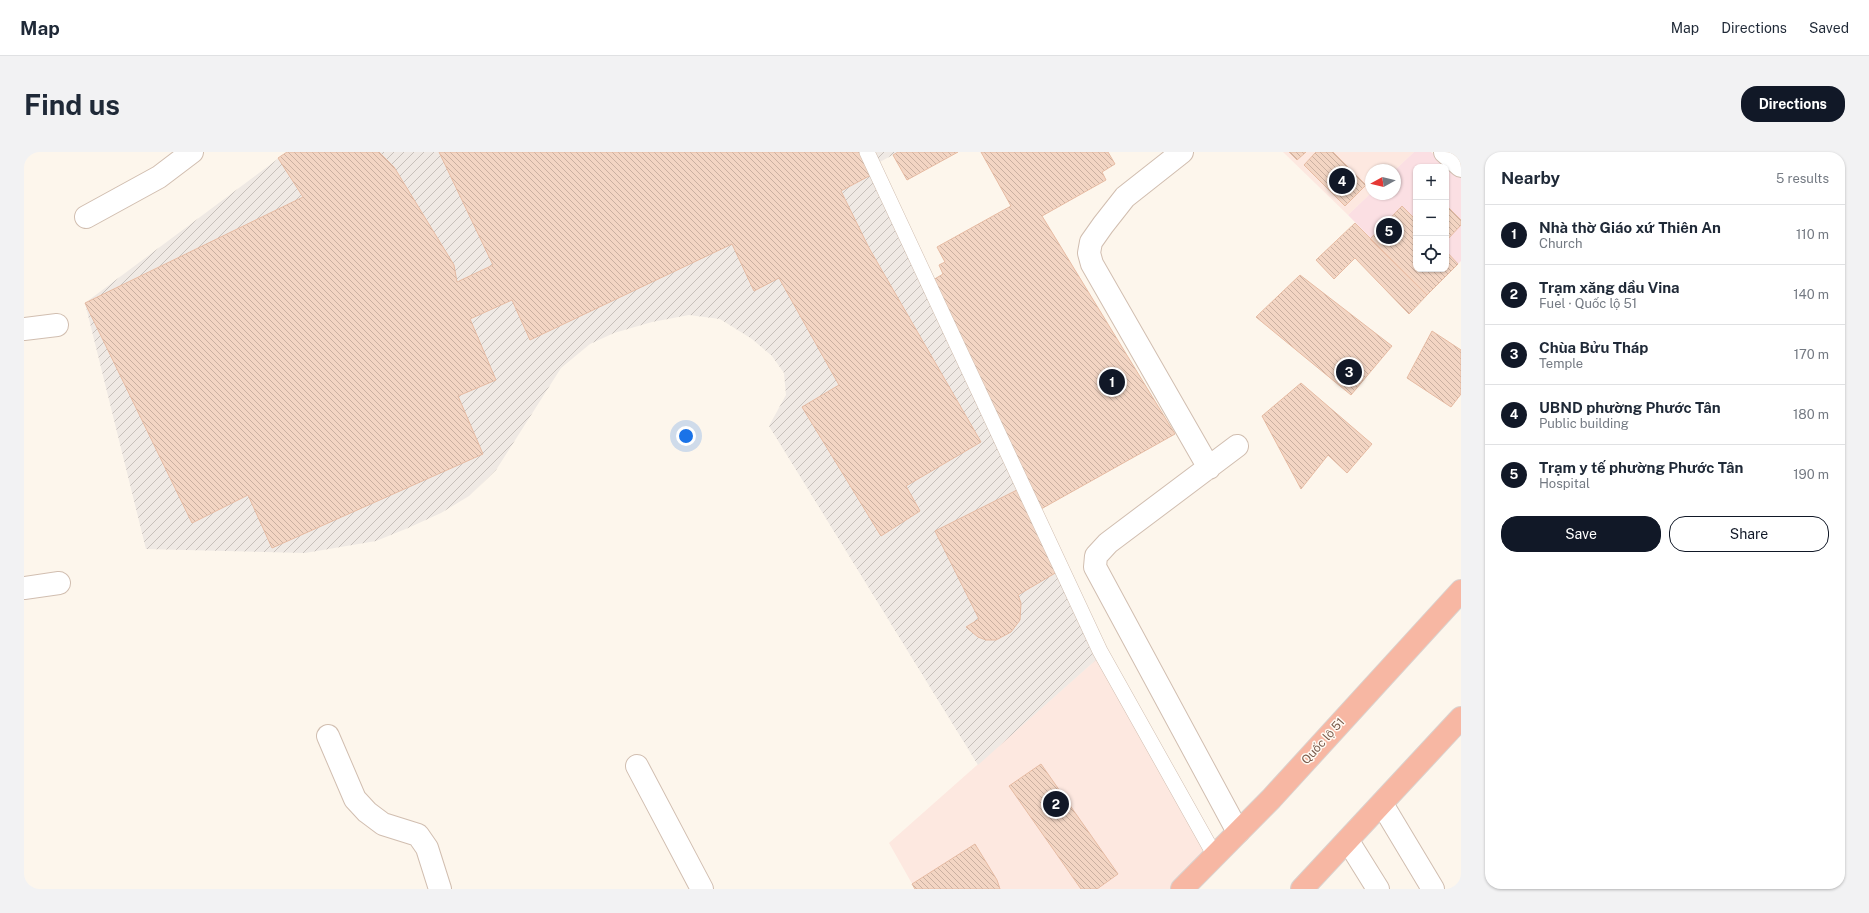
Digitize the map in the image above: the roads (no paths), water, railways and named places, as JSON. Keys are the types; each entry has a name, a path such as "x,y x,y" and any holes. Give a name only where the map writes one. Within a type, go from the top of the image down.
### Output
{"highway":[{"name":"Quốc lộ 51","path":"1182,889 1238,832 1461,591"},
{"path":"1302,889 1382,804 1454,736 1461,718"}],"street":[{"path":"86,217 159,176 192,152"},
{"path":"1182,152 1125,198 1091,242 1089,253 1095,270 1209,468"},
{"path":"1445,152 1461,166"},
{"path":"24,329 57,325"},
{"path":"1237,446 1108,543 1096,556 1094,567 1238,832"},
{"path":"24,588 59,582"},
{"path":"328,736 355,799 367,812 383,824 418,835 427,848 440,889"},
{"path":"637,766 702,889"},
{"path":"1382,804 1433,889"},
{"path":"1348,841 1378,889"}],"lane":[{"path":"867,152 1100,651 1215,856"}],"place":[{"name":"UBND phường Phước Tân","path":"1342,181"},
{"name":"Trạm y tế phường Phước Tân","path":"1389,231"},
{"name":"Chùa Bửu Tháp","path":"1349,372"},
{"name":"Nhà thờ Giáo xứ Thiên An","path":"1112,382"},
{"name":"Trạm xăng dầu Vina","path":"1056,804"}]}
